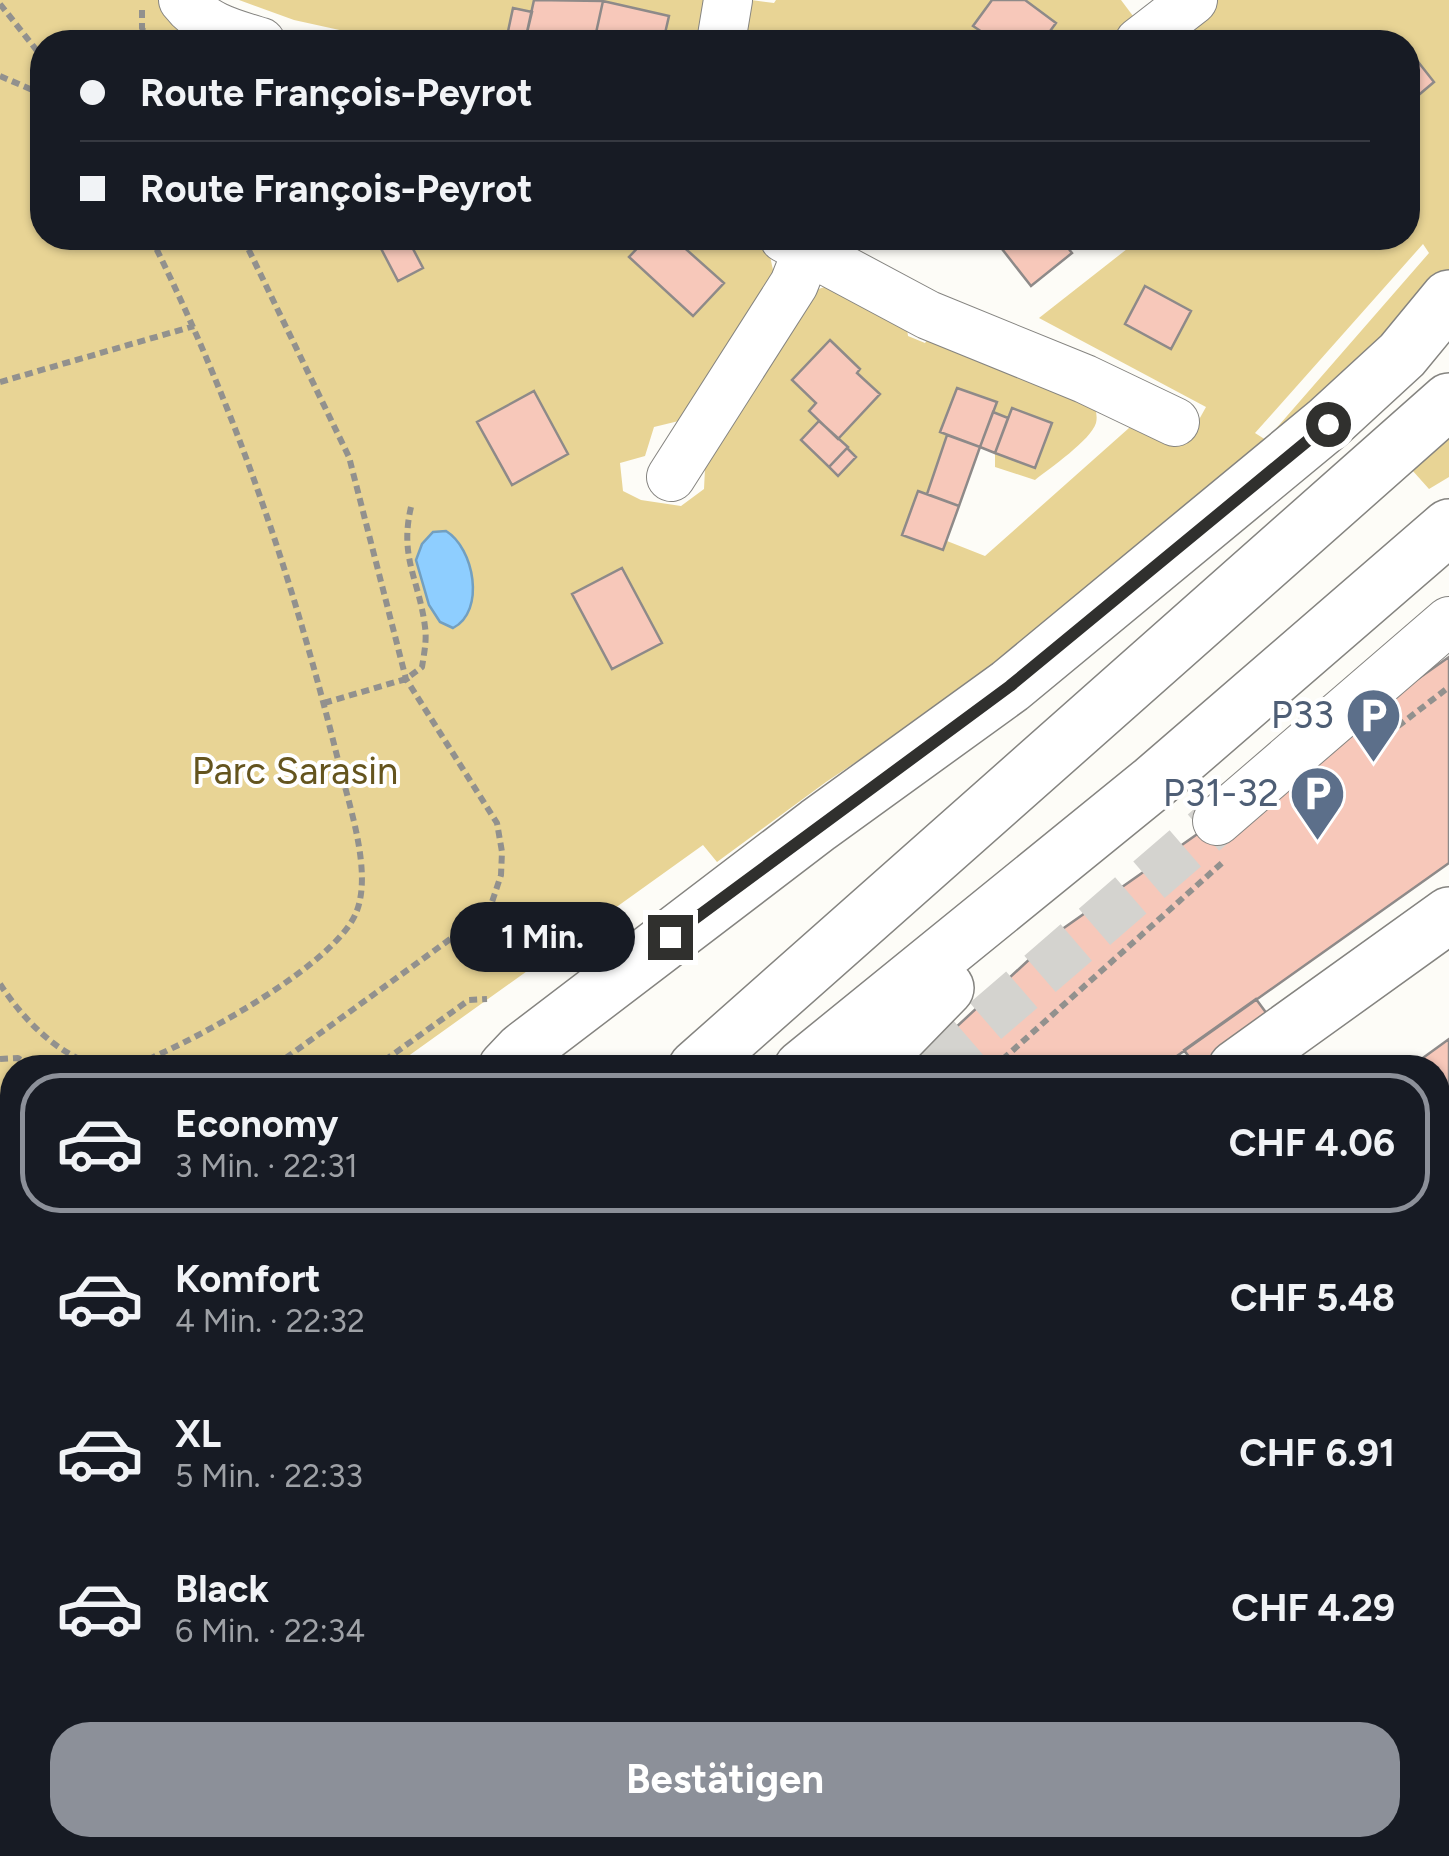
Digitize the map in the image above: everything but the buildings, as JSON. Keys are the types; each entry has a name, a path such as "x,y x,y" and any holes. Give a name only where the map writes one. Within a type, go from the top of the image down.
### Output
{"main road":[{"path":"1402,355 1449,298"},
{"path":"515,1055 818,825 1010,686 1328,424 1402,355 1449,318"},
{"path":"711,1055 1449,401"},
{"path":"818,1055 1154,782 1449,527"},
{"path":"881,1055 1154,782"},
{"path":"1254,1055 1449,916"}],"street":[{"path":"183,0 193,14 223,30"},
{"path":"723,30 728,0"},
{"path":"1154,30 1193,0"},
{"path":"671,477 794,284 805,250"},
{"path":"821,250 928,315 1085,379 1175,422"},
{"path":"1226,836 1449,620"}],"path":[{"path":"142,0 143,30"},
{"path":"0,4 30,42"},
{"path":"0,76 30,89"},
{"path":"157,250 194,326 255,478 324,702 362,879 358,909 329,948 296,974 205,1031 157,1055"},
{"path":"249,250 348,456 406,679 496,824 502,852 496,894 469,927 290,1055"},
{"path":"0,382 194,326"},
{"path":"324,702 406,679 422,667 426,630 408,562 405,530 412,503"},
{"path":"1357,758 1449,687"},
{"path":"1006,1055 1226,836"},
{"path":"0,984 35,1027 72,1055"},
{"path":"392,1055 468,1000 486,998"}],"green space":[{"name":"Parc Sarasin","path":"0,0 158,0 185,30 30,30 30,250 769,250 776,284 691,418 654,427 645,456 620,463 623,491 641,500 681,506 704,489 706,448 813,291 830,285 906,322 908,336 925,343 932,333 1092,399 1097,417 1093,430 1035,480 995,467 995,453 947,435 927,494 918,492 902,536 942,550 947,541 985,556 1138,420 1186,443 1206,407 1039,318 1126,250 1418,250 1255,433 1266,440 1429,253 1423,244 1420,247 1420,30 1175,30 1214,0 1449,0 1449,278 1364,364 991,672 826,782 717,862 703,845 410,1055 0,1055"},
{"path":"239,0 716,0 710,30 339,30 294,20"},
{"path":"751,0 1121,0 1139,24 1131,30 742,30"},
{"path":"1449,431 1449,477 1429,489 1412,470"}],"water":[{"path":"446,531 464,551 472,580 470,608 453,628 440,622 429,605 416,560 422,544 433,532"}],"tunnel":[{"path":"946,1055 1217,821"}],"place":[{"name":"P33","path":"1373,764"},
{"name":"P31-32","path":"1318,842"}],"route":[{"path":"670,937 1010,686 1328,424"}]}
